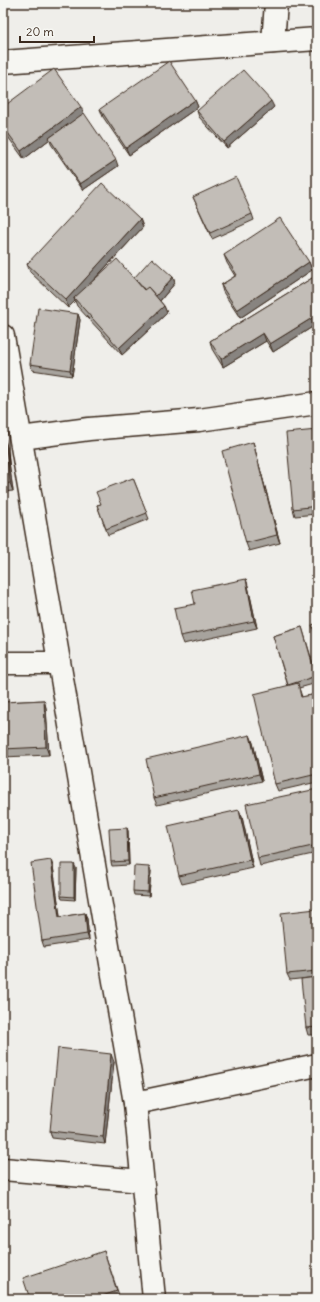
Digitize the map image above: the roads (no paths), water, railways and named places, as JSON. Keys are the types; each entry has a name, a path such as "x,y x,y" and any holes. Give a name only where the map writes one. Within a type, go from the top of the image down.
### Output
{"street":[{"path":"273,42 276,3"},
{"path":"3,62 317,39"},
{"path":"3,336 58,663 135,1103 154,1299"},
{"path":"20,438 89,429 199,420 317,403"},
{"path":"3,663 58,663"},
{"path":"135,1103 317,1066"},
{"path":"3,1169 142,1181"}]}
